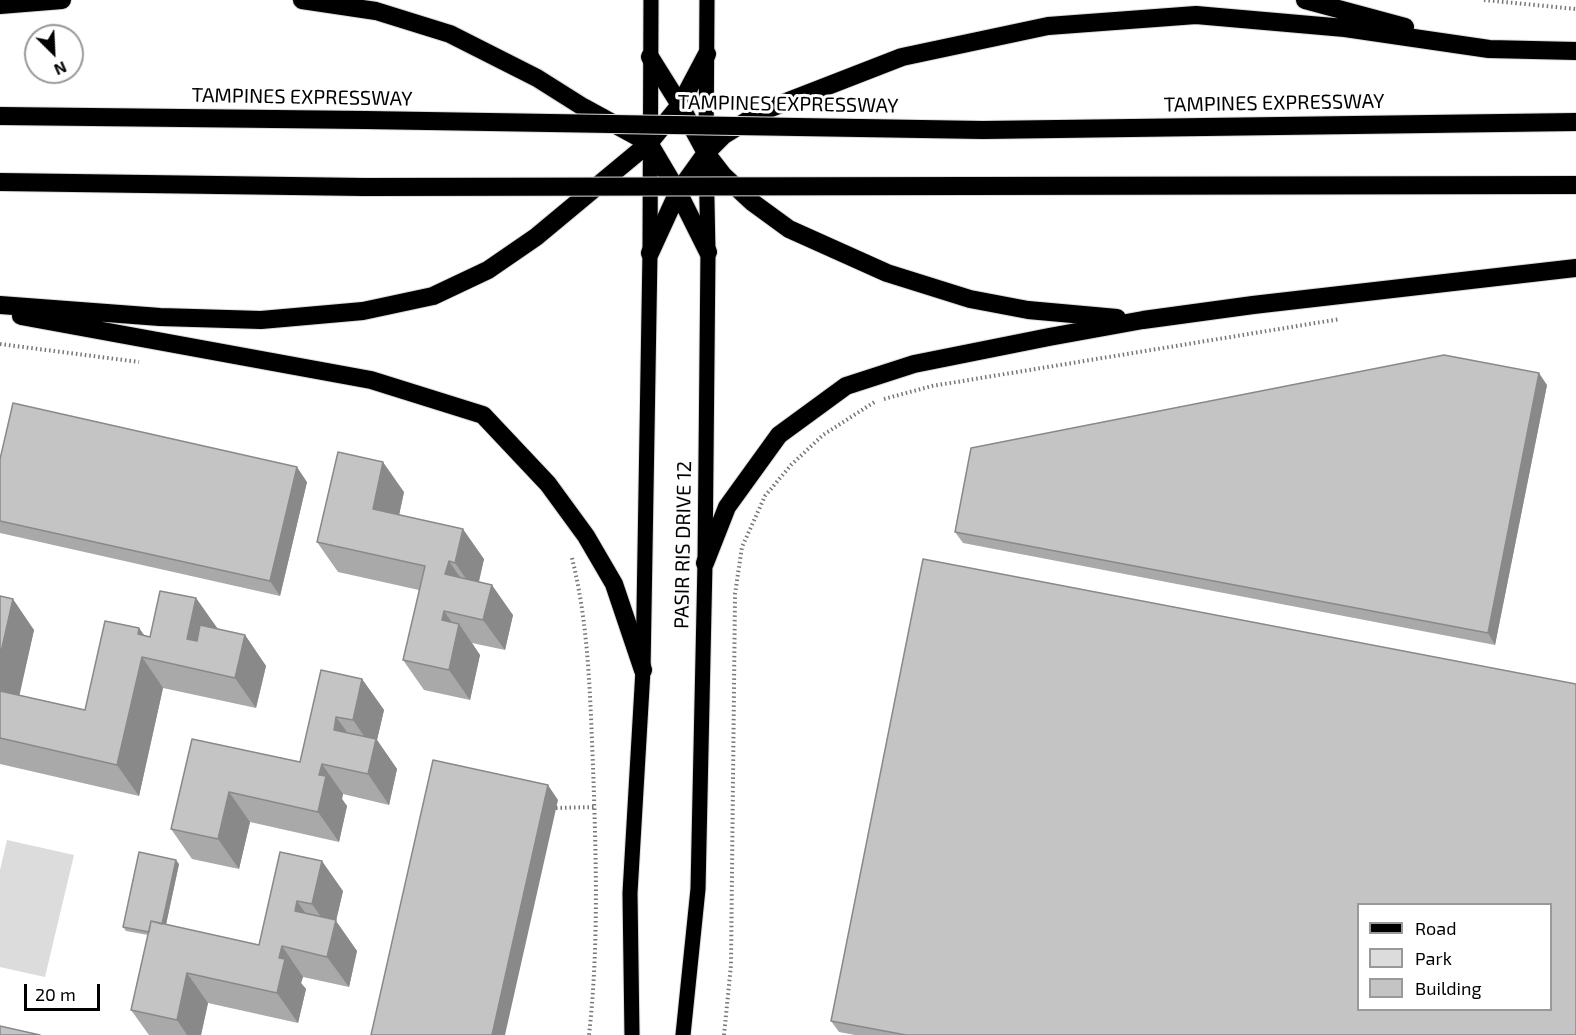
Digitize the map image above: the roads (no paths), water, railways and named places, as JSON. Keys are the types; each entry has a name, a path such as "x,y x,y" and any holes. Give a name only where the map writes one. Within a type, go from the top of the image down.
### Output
{"highway":[{"path":"0,5 62,0"},
{"path":"302,0 376,11 450,34 537,78 582,107 649,143 678,192 708,252"},
{"path":"1305,0 1489,49"},
{"path":"650,253 678,192 706,153 724,135 763,111 902,57 1048,26 1196,15 1345,28 1489,49 1576,51"},
{"path":"0,305 160,317 261,320 363,311 433,296 488,270 536,237 649,143 680,105 707,54"},
{"path":"650,57 706,153 730,182 752,202 789,229 887,273 970,299 1028,310 1143,320"},
{"name":"TAMPINES EXPRESSWAY","path":"0,116 983,130 1576,122"},
{"path":"0,182 364,187 1576,185"},
{"path":"705,563 727,507 779,435 846,386 914,364 1143,320 1576,268"},
{"path":"0,312 159,343 371,380 483,416 548,484 586,536 614,584 643,670"}],"main road":[{"name":"PASIR RIS DRIVE 12","path":"632,1035 630,893 643,670 650,253 651,0"},
{"name":"PASIR RIS DRIVE 12","path":"683,1035 699,889 708,252 707,0"}]}
